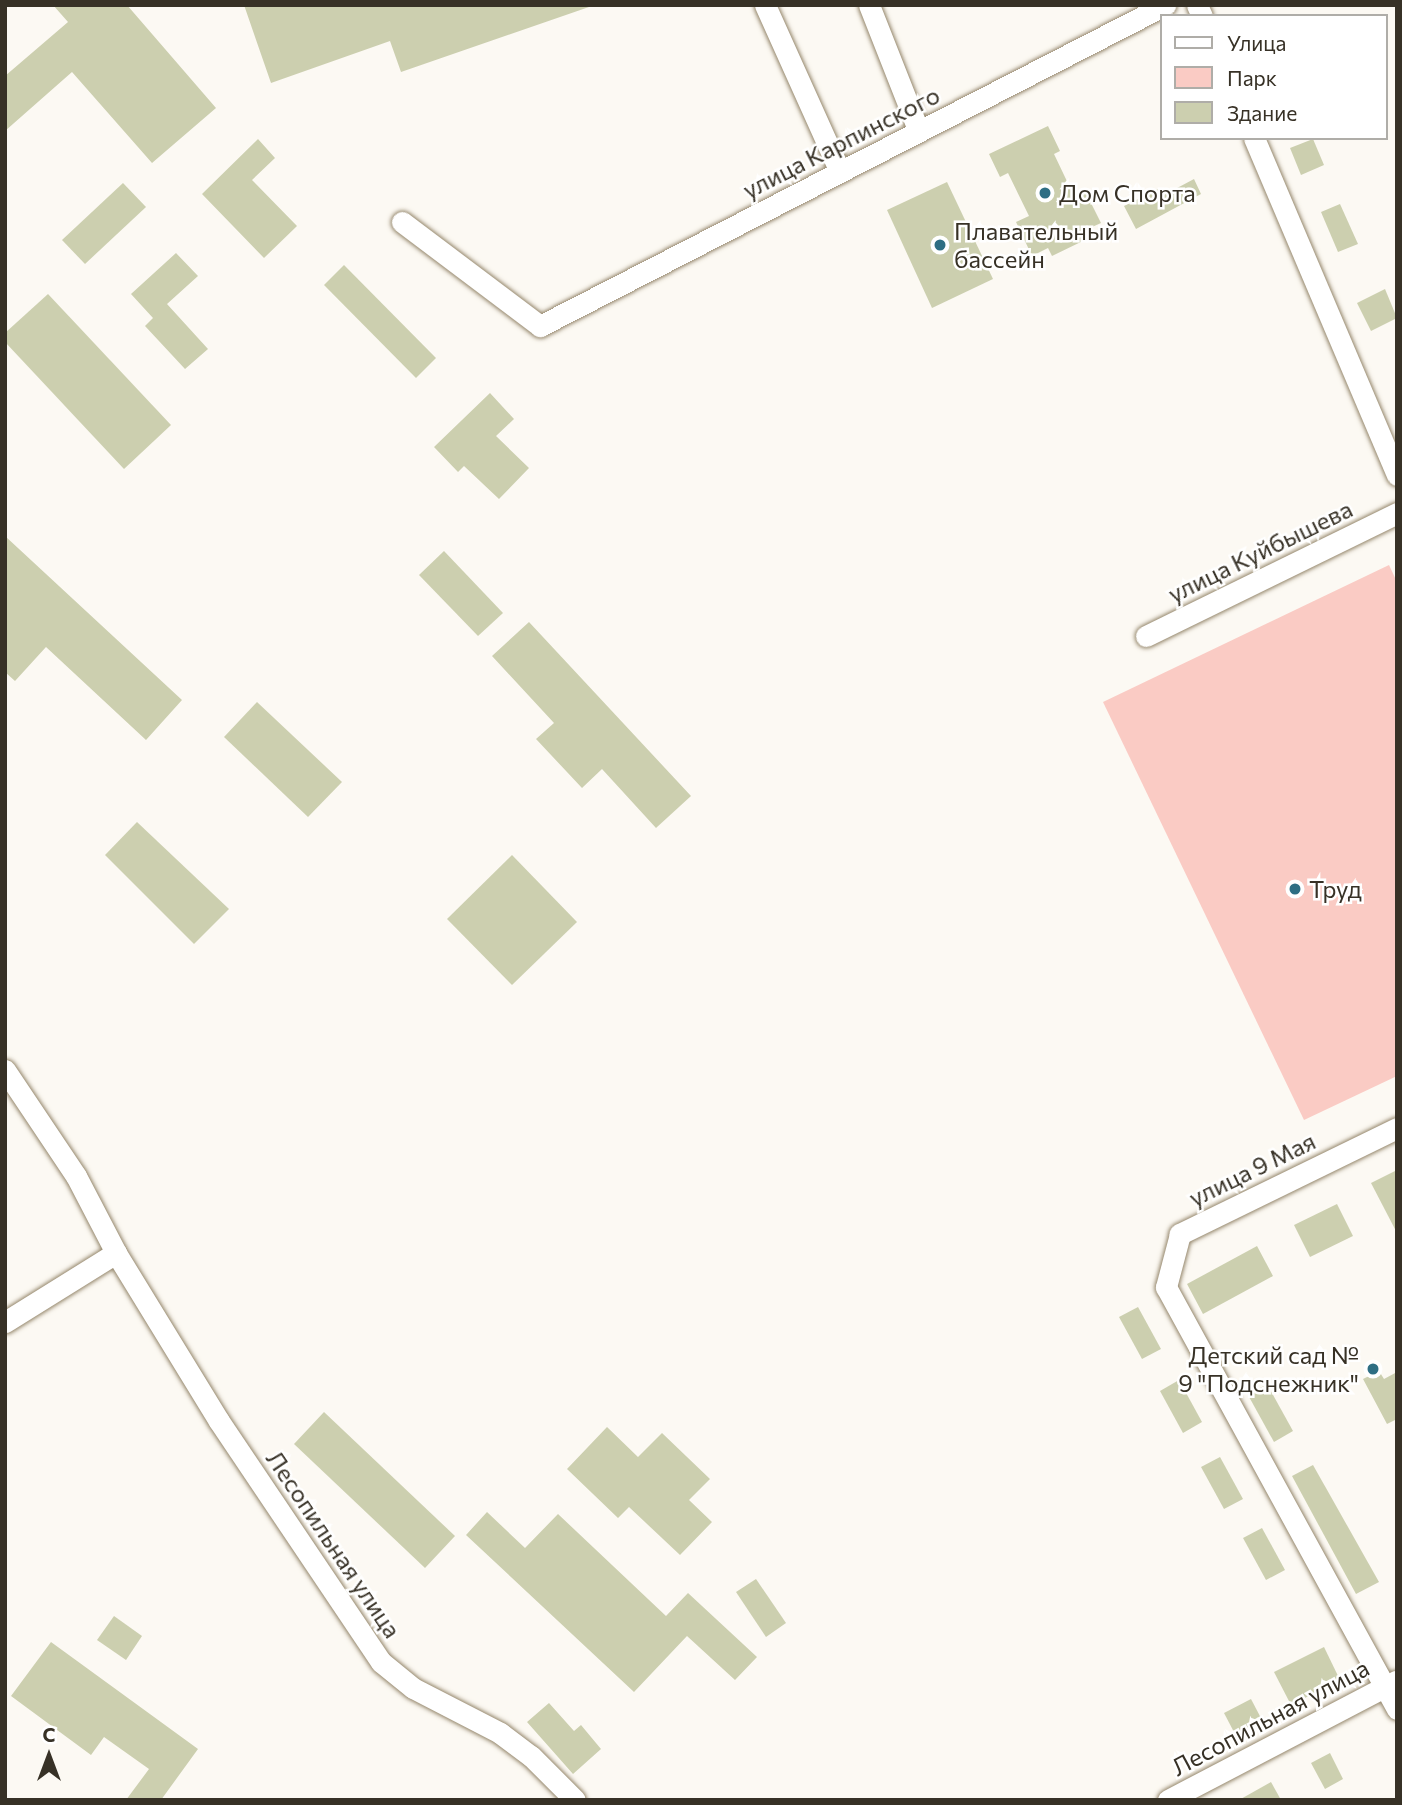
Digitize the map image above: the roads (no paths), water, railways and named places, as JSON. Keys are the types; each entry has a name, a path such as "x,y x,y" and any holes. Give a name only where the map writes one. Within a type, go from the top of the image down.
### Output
{"street":[{"path":"765,5 840,172"},
{"path":"869,5 919,132"},
{"name":"улица Карпинского","path":"402,222 540,326 1165,5"},
{"path":"1255,140 1397,475"},
{"name":"улица Куйбышева","path":"1146,636 1397,513"},
{"name":"Лесопильная улица","path":"5,1070 76,1176 116,1253 219,1421 381,1662 413,1688 500,1733 531,1756 575,1800"},
{"name":"улица 9 Мая","path":"1391,1683 1166,1287 1180,1234 1397,1128"},
{"path":"5,1322 116,1253"},
{"path":"1391,1683 1397,1709"},
{"name":"Лесопильная улица","path":"1168,1800 1391,1683"}],"place":[{"name":"Дом Спорта","path":"1045,193"},
{"name":"Плавательный бассейн","path":"940,245"},
{"name":"Труд","path":"1295,889"},
{"name":"Детский сад № 9 \"Подснежник\"","path":"1373,1369"}]}
